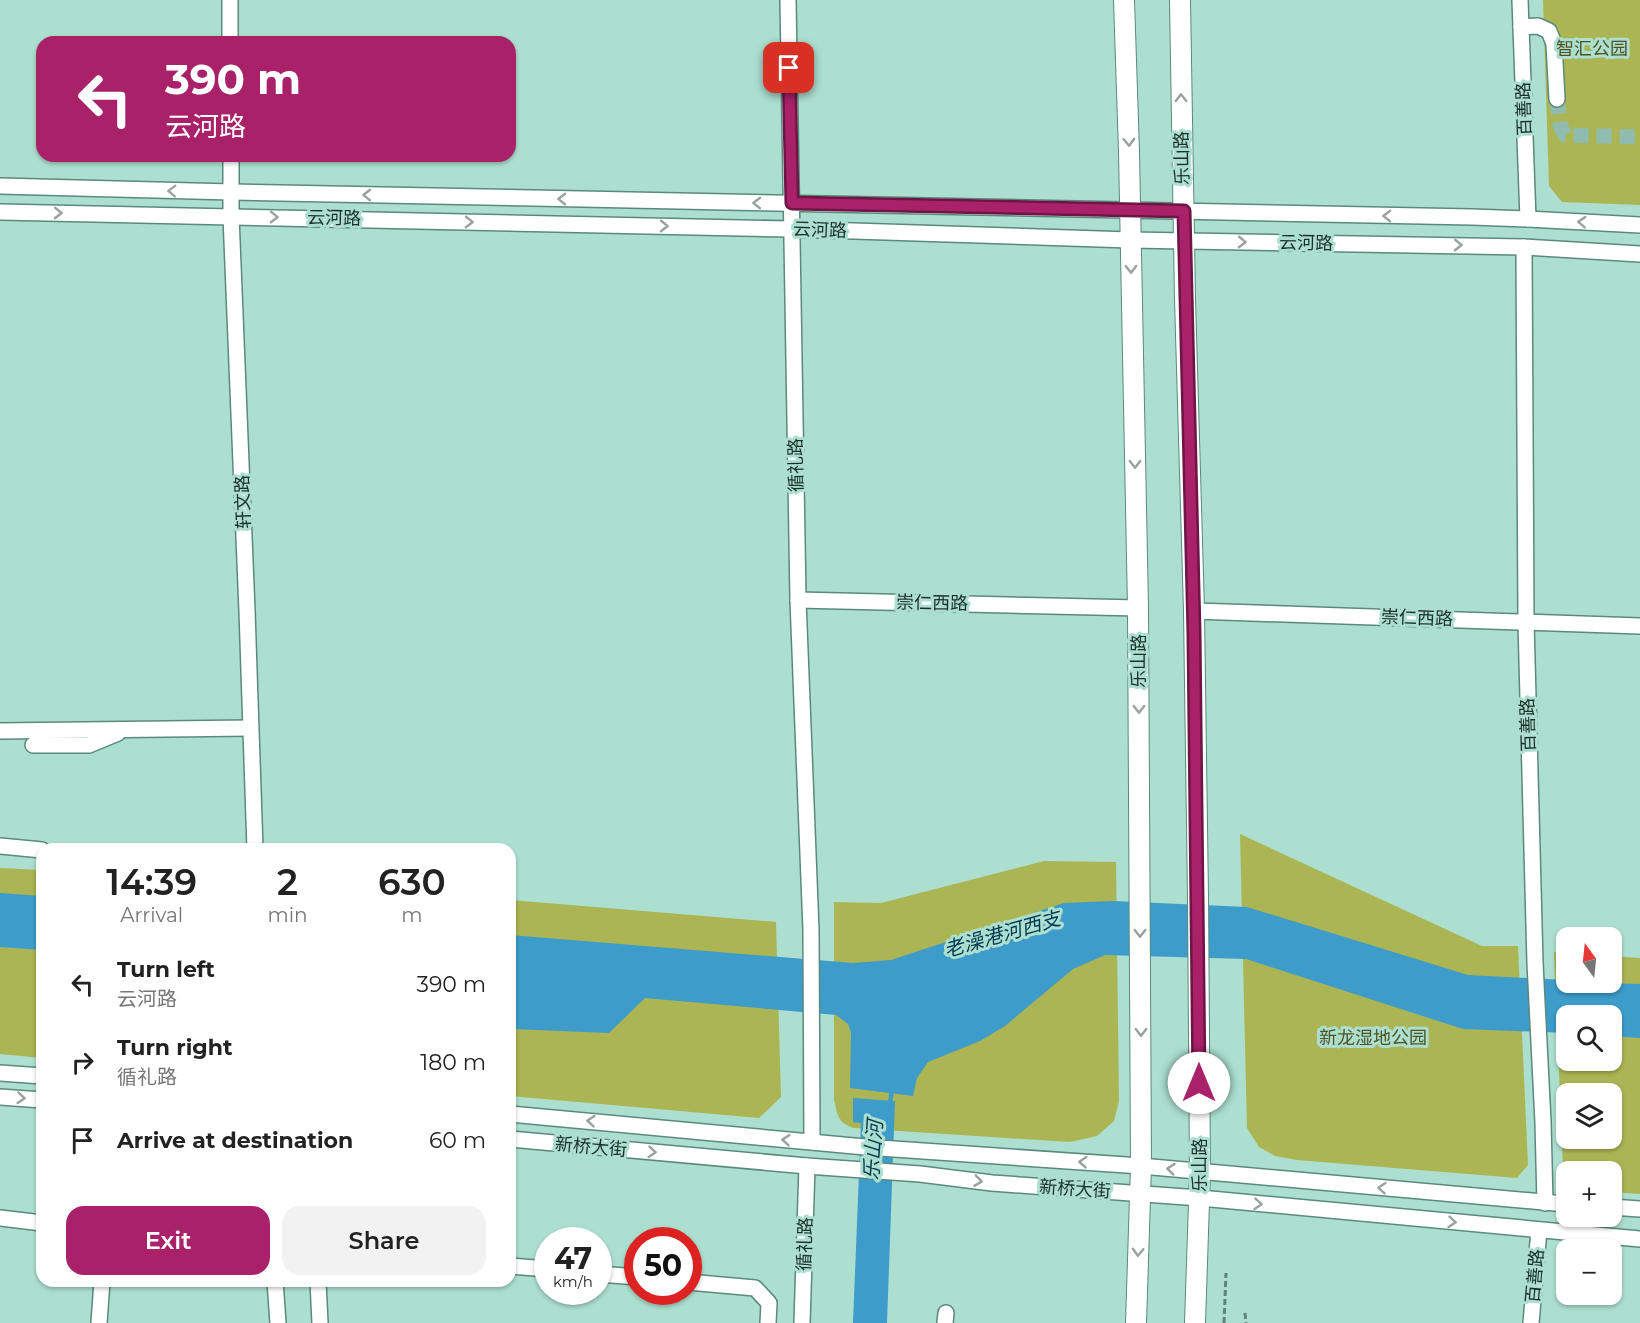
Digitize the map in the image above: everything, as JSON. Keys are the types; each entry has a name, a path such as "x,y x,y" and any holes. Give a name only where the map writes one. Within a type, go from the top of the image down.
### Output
{"main road":[{"name":"乐山路","path":"1124,0 1138,608 1141,1166 1136,1323"},
{"name":"乐山路","path":"1180,0 1198,897 1200,1198 1195,1323"}],"street":[{"path":"230,0 230,36"},
{"name":"循礼路","path":"788,0 798,600 811,930 812,1142"},
{"name":"百善路","path":"1520,0 1528,219"},
{"path":"1521,27 1539,26 1550,31 1554,44 1557,99"},
{"name":"轩文路","path":"231,162 231,216 248,612 255,843"},
{"name":"云河路","path":"0,186 1528,219 1640,225"},
{"name":"云河路","path":"0,212 791,229 1130,240 1524,247 1640,254"},
{"name":"百善路","path":"1524,247 1526,621 1535,963 1545,1203"},
{"name":"崇仁西路","path":"798,600 1138,608"},
{"name":"崇仁西路","path":"1194,611 1640,626"},
{"path":"0,731 250,728"},
{"path":"33,745 89,745 127,730"},
{"path":"0,846 36,849"},
{"path":"0,1073 36,1076"},
{"path":"0,1096 36,1099"},
{"name":"新桥大街","path":"516,1115 865,1147 1141,1166 1556,1204"},
{"name":"新桥大街","path":"516,1140 920,1174 992,1183 1200,1198 1640,1239"},
{"name":"循礼路","path":"802,1323 807,1166"},
{"path":"1622,1208 1640,1209"},
{"path":"0,1218 36,1222"},
{"name":"百善路","path":"1531,1323 1539,1230"},
{"path":"516,1266 534,1268"},
{"path":"702,1283 755,1288 769,1303 768,1323"},
{"path":"99,1323 102,1287"},
{"path":"275,1287 278,1323"},
{"path":"318,1287 320,1323"}],"path":[{"path":"1224,1323 1226,1273"},
{"path":"1245,1313 1246,1323"}],"green space":[{"name":"智汇公园","path":"1543,0 1640,0 1640,205 1562,202 1549,186"},
{"name":"新龙湿地公园","path":"1240,834 1482,946 1518,946 1528,1165 1517,1178 1297,1160 1275,1156 1259,1147 1247,1128"},
{"path":"1044,861 1116,862 1119,1101 1114,1121 1097,1136 1070,1142 853,1128 844,1123 838,1114 834,1100 834,902 881,903"},
{"path":"0,868 36,870 36,1057 0,1054"},
{"path":"516,900 776,922 781,1097 759,1118 516,1097"},
{"path":"1554,952 1556,952 1556,993 1622,993 1622,957 1640,958 1640,1194 1622,1193 1622,1161 1563,1161 1562,1149 1622,1149 1622,1083 1559,1083 1559,1071 1622,1071 1622,1005 1556,1005"}],"water":[{"path":"0,893 36,896 36,950 0,947"},
{"name":"老澡港河西支","path":"1113,901 1247,907 1468,975 1556,979 1556,993 1622,993 1622,984 1640,984 1640,1038 1622,1037 1622,1005 1556,1005 1556,1033 1463,1029 1246,959 1105,955 1073,969 1005,1026 980,1041 928,1062 917,1078 913,1096 850,1088 851,1033 848,1024 836,1015 645,998 609,1033 516,1029 516,935 853,963 891,960 1064,903"},
{"path":"853,1098 895,1101 887,1323 853,1323 861,1123 853,1122"}],"waterway":[{"name":"乐山河","path":"890,1105 892,1087"}],"tunnel":[{"path":"1557,99 1560,125 1565,135 1640,137"}],"route":[{"path":"789,68 792,203 1184,211 1194,634 1199,1083"}]}
